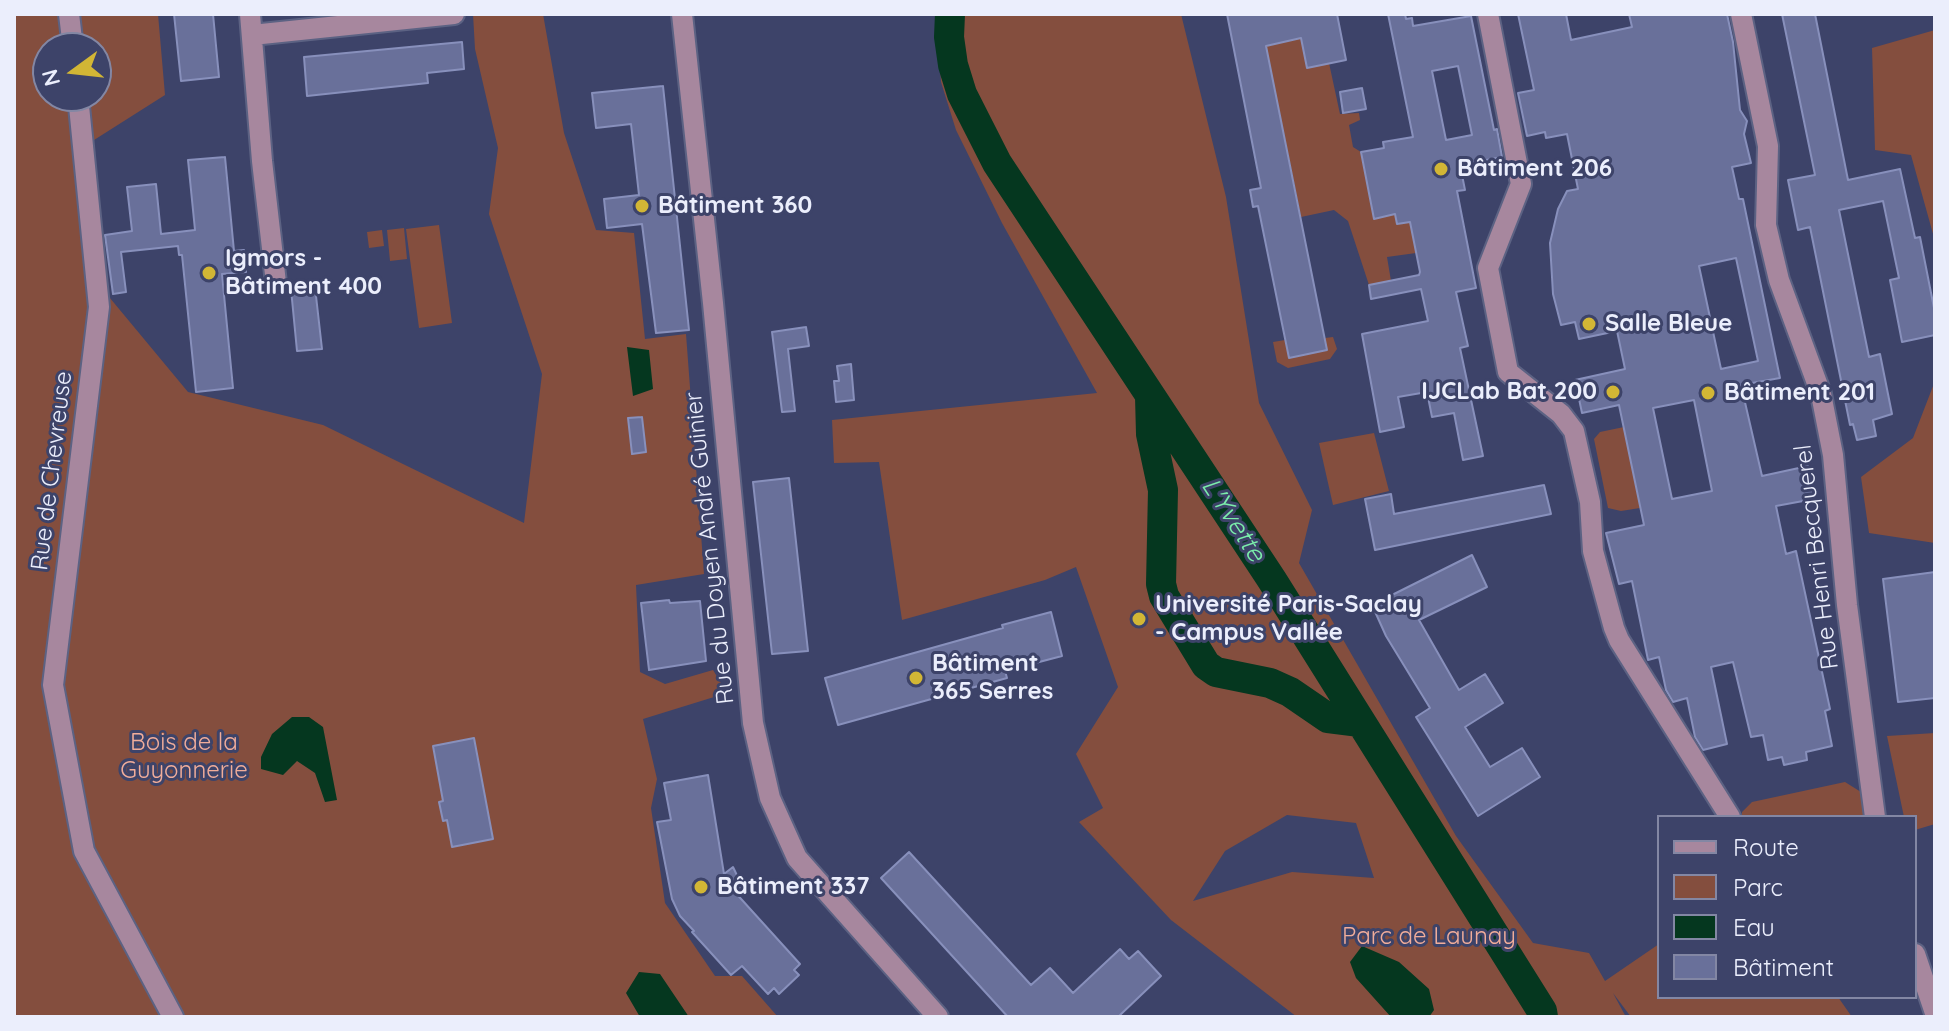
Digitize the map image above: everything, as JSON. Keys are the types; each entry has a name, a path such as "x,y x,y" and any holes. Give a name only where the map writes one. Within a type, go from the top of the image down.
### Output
{"street":[{"path":"250,14 276,283"},
{"path":"252,35 454,14"},
{"name":"Rue du Doyen André Guinier","path":"682,14 753,723 770,798 797,858 938,1017"},
{"path":"1488,14 1521,184 1488,268 1508,372 1561,414 1574,431 1590,502 1593,551 1619,640 1729,815"},
{"name":"Rue Henri Becquerel","path":"1741,14 1768,146 1766,225 1779,280 1821,394 1833,455 1846,594 1875,815"},
{"name":"Rue de Chevreuse","path":"80,112 99,307 53,685 84,851 173,1017"},
{"path":"1917,960 1935,1013"}],"green space":[{"name":"Bois de la Guyonnerie","path":"14,14 158,14 165,95 72,154 95,280 188,392 323,425 524,523 542,374 489,214 498,148 475,49 473,14 543,14 564,133 596,230 634,233 645,339 686,334 704,574 636,585 640,672 665,684 713,670 727,693 643,719 657,779 651,808 665,903 715,976 742,976 778,1017 14,1017"},
{"name":"Parc de Launay","path":"937,14 1181,14 1226,197 1259,403 1312,510 1299,563 1456,836 1533,943 1589,953 1605,981 1657,945 1657,999 1839,999 1852,1017 1631,1017 1613,993 1626,1017 1297,1017 1171,920 1079,822 1103,808 1076,754 1118,687 1076,567 1045,580 902,620 879,462 834,463 832,420 1097,393 1002,223 956,130 941,82","holes":["1287,815 1356,823 1374,878 1292,872 1193,901 1225,851"]},
{"path":"1935,30 1935,241 1911,155 1875,150 1872,48"},
{"path":"1301,38 1329,63 1340,114 1359,113 1360,120 1349,125 1353,147 1361,152 1374,218 1395,214 1397,224 1423,219 1416,253 1387,257 1391,281 1369,285 1348,221 1334,210 1301,217 1266,46"},
{"path":"439,225 452,323 419,328 406,229"},
{"path":"404,228 407,259 390,261 387,230"},
{"path":"382,230 384,246 369,248 367,232"},
{"path":"1333,337 1337,349 1330,359 1288,368 1277,362 1273,342 1285,340 1289,358 1327,350 1325,338"},
{"path":"1935,381 1935,543 1869,533 1861,477 1913,438"},
{"path":"1624,427 1640,508 1621,511 1608,508 1594,439 1600,432"},
{"path":"1374,433 1389,491 1333,505 1319,443"},
{"path":"1935,733 1935,824 1917,829 1917,815 1904,815 1887,736"},
{"path":"1845,782 1861,792 1866,815 1742,815 1752,802"}],"water":[{"path":"627,347 649,350 653,389 633,396"},
{"path":"292,717 309,717 323,727 337,800 325,802 315,773 297,761 283,775 261,769 261,757 272,734"},
{"path":"1362,946 1399,962 1429,989 1434,1010 1429,1017 1391,1017 1356,978 1350,962"},
{"path":"639,972 660,974 689,1017 640,1017 626,993"}],"building":[{"path":"174,14 213,14 219,77 181,81"},
{"path":"1227,14 1337,14 1346,60 1307,68 1301,38 1266,46 1327,350 1289,358 1258,206 1253,207 1250,190 1261,188"},
{"path":"1388,14 1405,14 1406,19 1412,18 1413,26 1471,16 1502,157 1460,165 1465,190 1457,191 1476,288 1456,292 1468,346 1460,348 1483,456 1463,460 1454,413 1432,417 1427,392 1398,397 1404,427 1380,432 1362,334 1428,321 1421,289 1371,299 1369,285 1419,275 1420,272 1410,222 1397,224 1395,214 1374,219 1361,152 1384,148 1383,142 1413,137","holes":["1458,66 1472,135 1446,140 1432,71"]},
{"path":"1518,14 1566,14 1571,40 1632,27 1629,14 1727,14 1740,110 1747,121 1744,134 1751,163 1732,167 1739,199 1743,199 1780,378 1741,385 1762,476 1808,466 1814,499 1776,506 1786,554 1796,551 1830,709 1825,711 1832,746 1806,752 1807,760 1784,765 1782,757 1768,760 1763,735 1751,737 1733,662 1711,667 1727,744 1703,750 1695,737 1687,698 1673,702 1666,690 1659,657 1648,660 1632,581 1619,584 1606,533 1644,525 1619,405 1582,413 1575,380 1625,369 1617,331 1579,339 1575,322 1561,325 1553,294 1550,243 1558,209 1567,191 1578,189 1567,134 1546,138 1545,132 1527,136 1518,93 1534,90","holes":["1736,258 1758,361 1721,369 1699,266","1694,400 1712,491 1672,499 1653,408"]},
{"path":"1782,14 1815,14 1848,180 1900,169 1915,238 1920,237 1935,313 1935,335 1902,342 1890,280 1899,278 1883,201 1839,210 1869,357 1880,354 1892,414 1873,420 1876,436 1857,440 1853,424 1850,425 1810,227 1798,230 1788,180 1815,175"},
{"path":"462,42 464,69 427,73 428,83 307,96 304,57"},
{"name":"Bâtiment 360","path":"663,86 689,330 656,333 642,224 607,228 604,199 639,195 631,124 596,128 592,93"},
{"path":"1362,88 1366,109 1343,113 1340,92"},
{"name":"Igmors - Bâtiment 400","path":"225,157 234,251 244,250 246,272 222,274 233,388 196,392 182,255 179,255 178,246 121,252 126,292 113,294 105,235 132,231 127,187 156,184 161,234 195,230 188,160"},
{"path":"315,287 322,349 297,351 291,289"},
{"path":"806,327 809,346 788,349 795,411 782,412 772,332"},
{"path":"851,364 854,400 836,402 834,381 839,381 837,366"},
{"path":"642,417 646,452 632,454 628,418"},
{"path":"789,478 808,651 772,654 753,482"},
{"path":"1544,485 1551,514 1375,550 1365,499 1391,494 1394,514"},
{"path":"1472,555 1487,587 1419,620 1459,690 1485,674 1503,703 1465,727 1490,767 1522,748 1540,777 1478,816 1416,717 1430,708 1386,636 1372,605"},
{"path":"1935,572 1935,698 1898,702 1883,579"},
{"path":"669,600 670,603 700,601 706,661 649,670 641,603"},
{"name":"Bâtiment 365 Serres","path":"1051,612 1062,656 1005,671 1007,678 838,725 825,678"},
{"path":"474,738 493,839 452,847 447,820 443,821 439,802 443,801 433,746"},
{"name":"Bâtiment 337","path":"708,775 724,874 733,867 743,888 733,890 800,964 794,970 799,975 779,994 774,988 768,994 742,966 731,975 692,932 672,899 657,822 671,820 664,783"},
{"path":"909,852 1031,985 1050,968 1073,993 1120,949 1129,959 1138,951 1161,976 1118,1017 1008,1017 881,878"}],"waterway":[{"name":"L'Yvette","path":"950,14 953,65 962,94 997,163 1272,580 1543,1017"},
{"path":"1150,396 1151,434 1163,490 1161,584 1164,596 1206,665 1216,672 1270,683 1290,692 1328,718 1360,722"}],"place":[{"name":"Bâtiment 206","path":"1441,169"},
{"name":"Bâtiment 360","path":"642,206"},
{"name":"Igmors - Bâtiment 400","path":"209,273"},
{"name":"Salle Bleue","path":"1589,324"},
{"name":"IJCLab Bat 200","path":"1613,392"},
{"name":"Bâtiment 201","path":"1708,393"},
{"name":"Université Paris-Saclay - Campus Vallée","path":"1139,619"},
{"name":"Bâtiment 365 Serres","path":"916,678"},
{"name":"Bâtiment 337","path":"701,887"}]}
